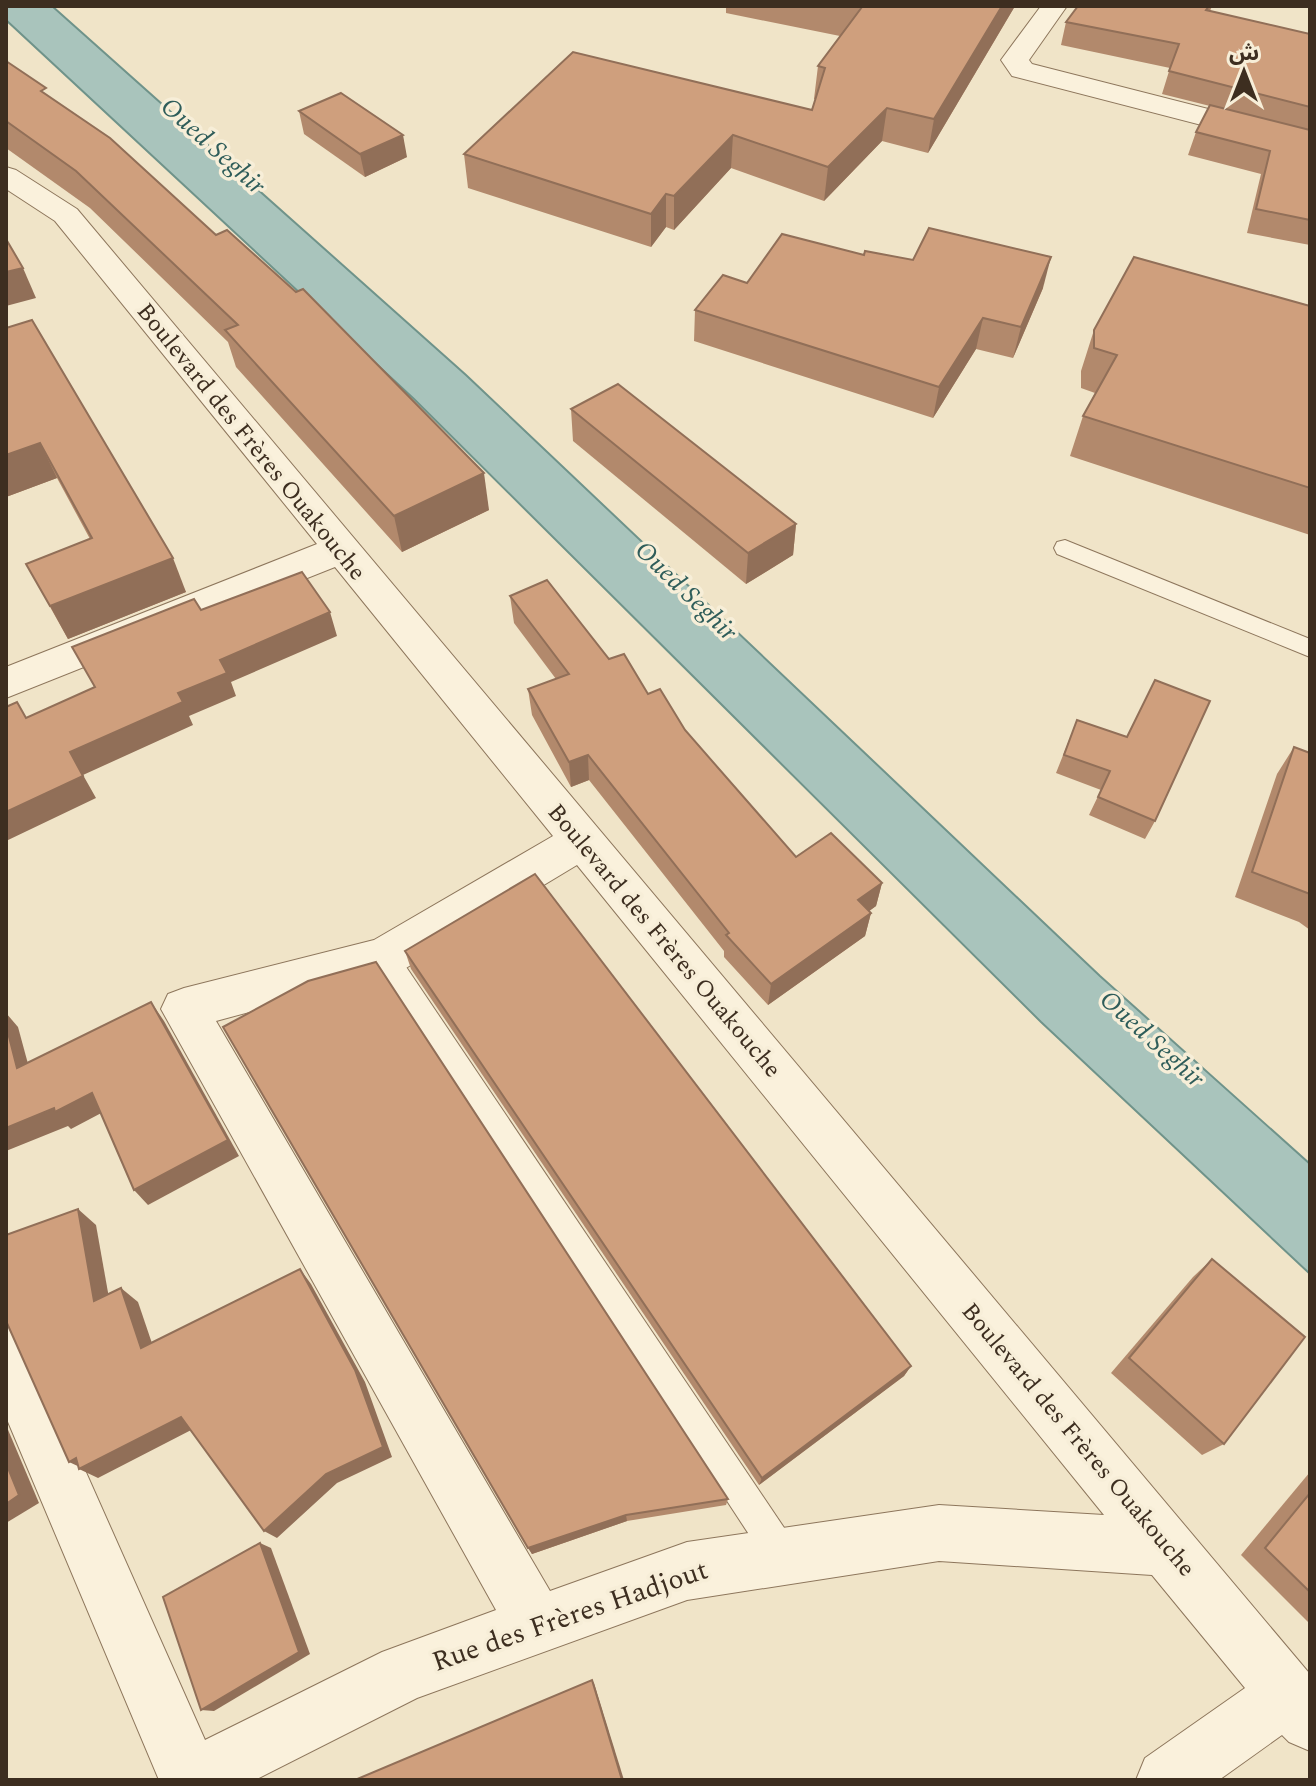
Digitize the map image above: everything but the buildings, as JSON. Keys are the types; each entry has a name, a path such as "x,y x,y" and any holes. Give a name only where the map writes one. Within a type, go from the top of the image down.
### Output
{"street":[{"path":"1054,6 1015,60 1022,70 1310,144"},
{"name":"Boulevard des Frères Ouakouche","path":"6,176 66,215 1299,1707"},
{"path":"6,683 340,550"},
{"path":"537,1625 184,1009 385,957 581,841"},
{"path":"6,1354 191,1780"},
{"name":"Rue des Frères Hadjout","path":"191,1780 403,1673 687,1571 939,1533 1167,1547"},
{"path":"1167,1780 1299,1707"}],"lane":[{"path":"1065,548 1310,648"},
{"path":"385,957 783,1556"}],"water":[{"name":"Oued Seghir","path":"6,6 52,6 466,375 1100,976 1310,1164 1310,1274 1041,1022 414,399 6,20"}]}
